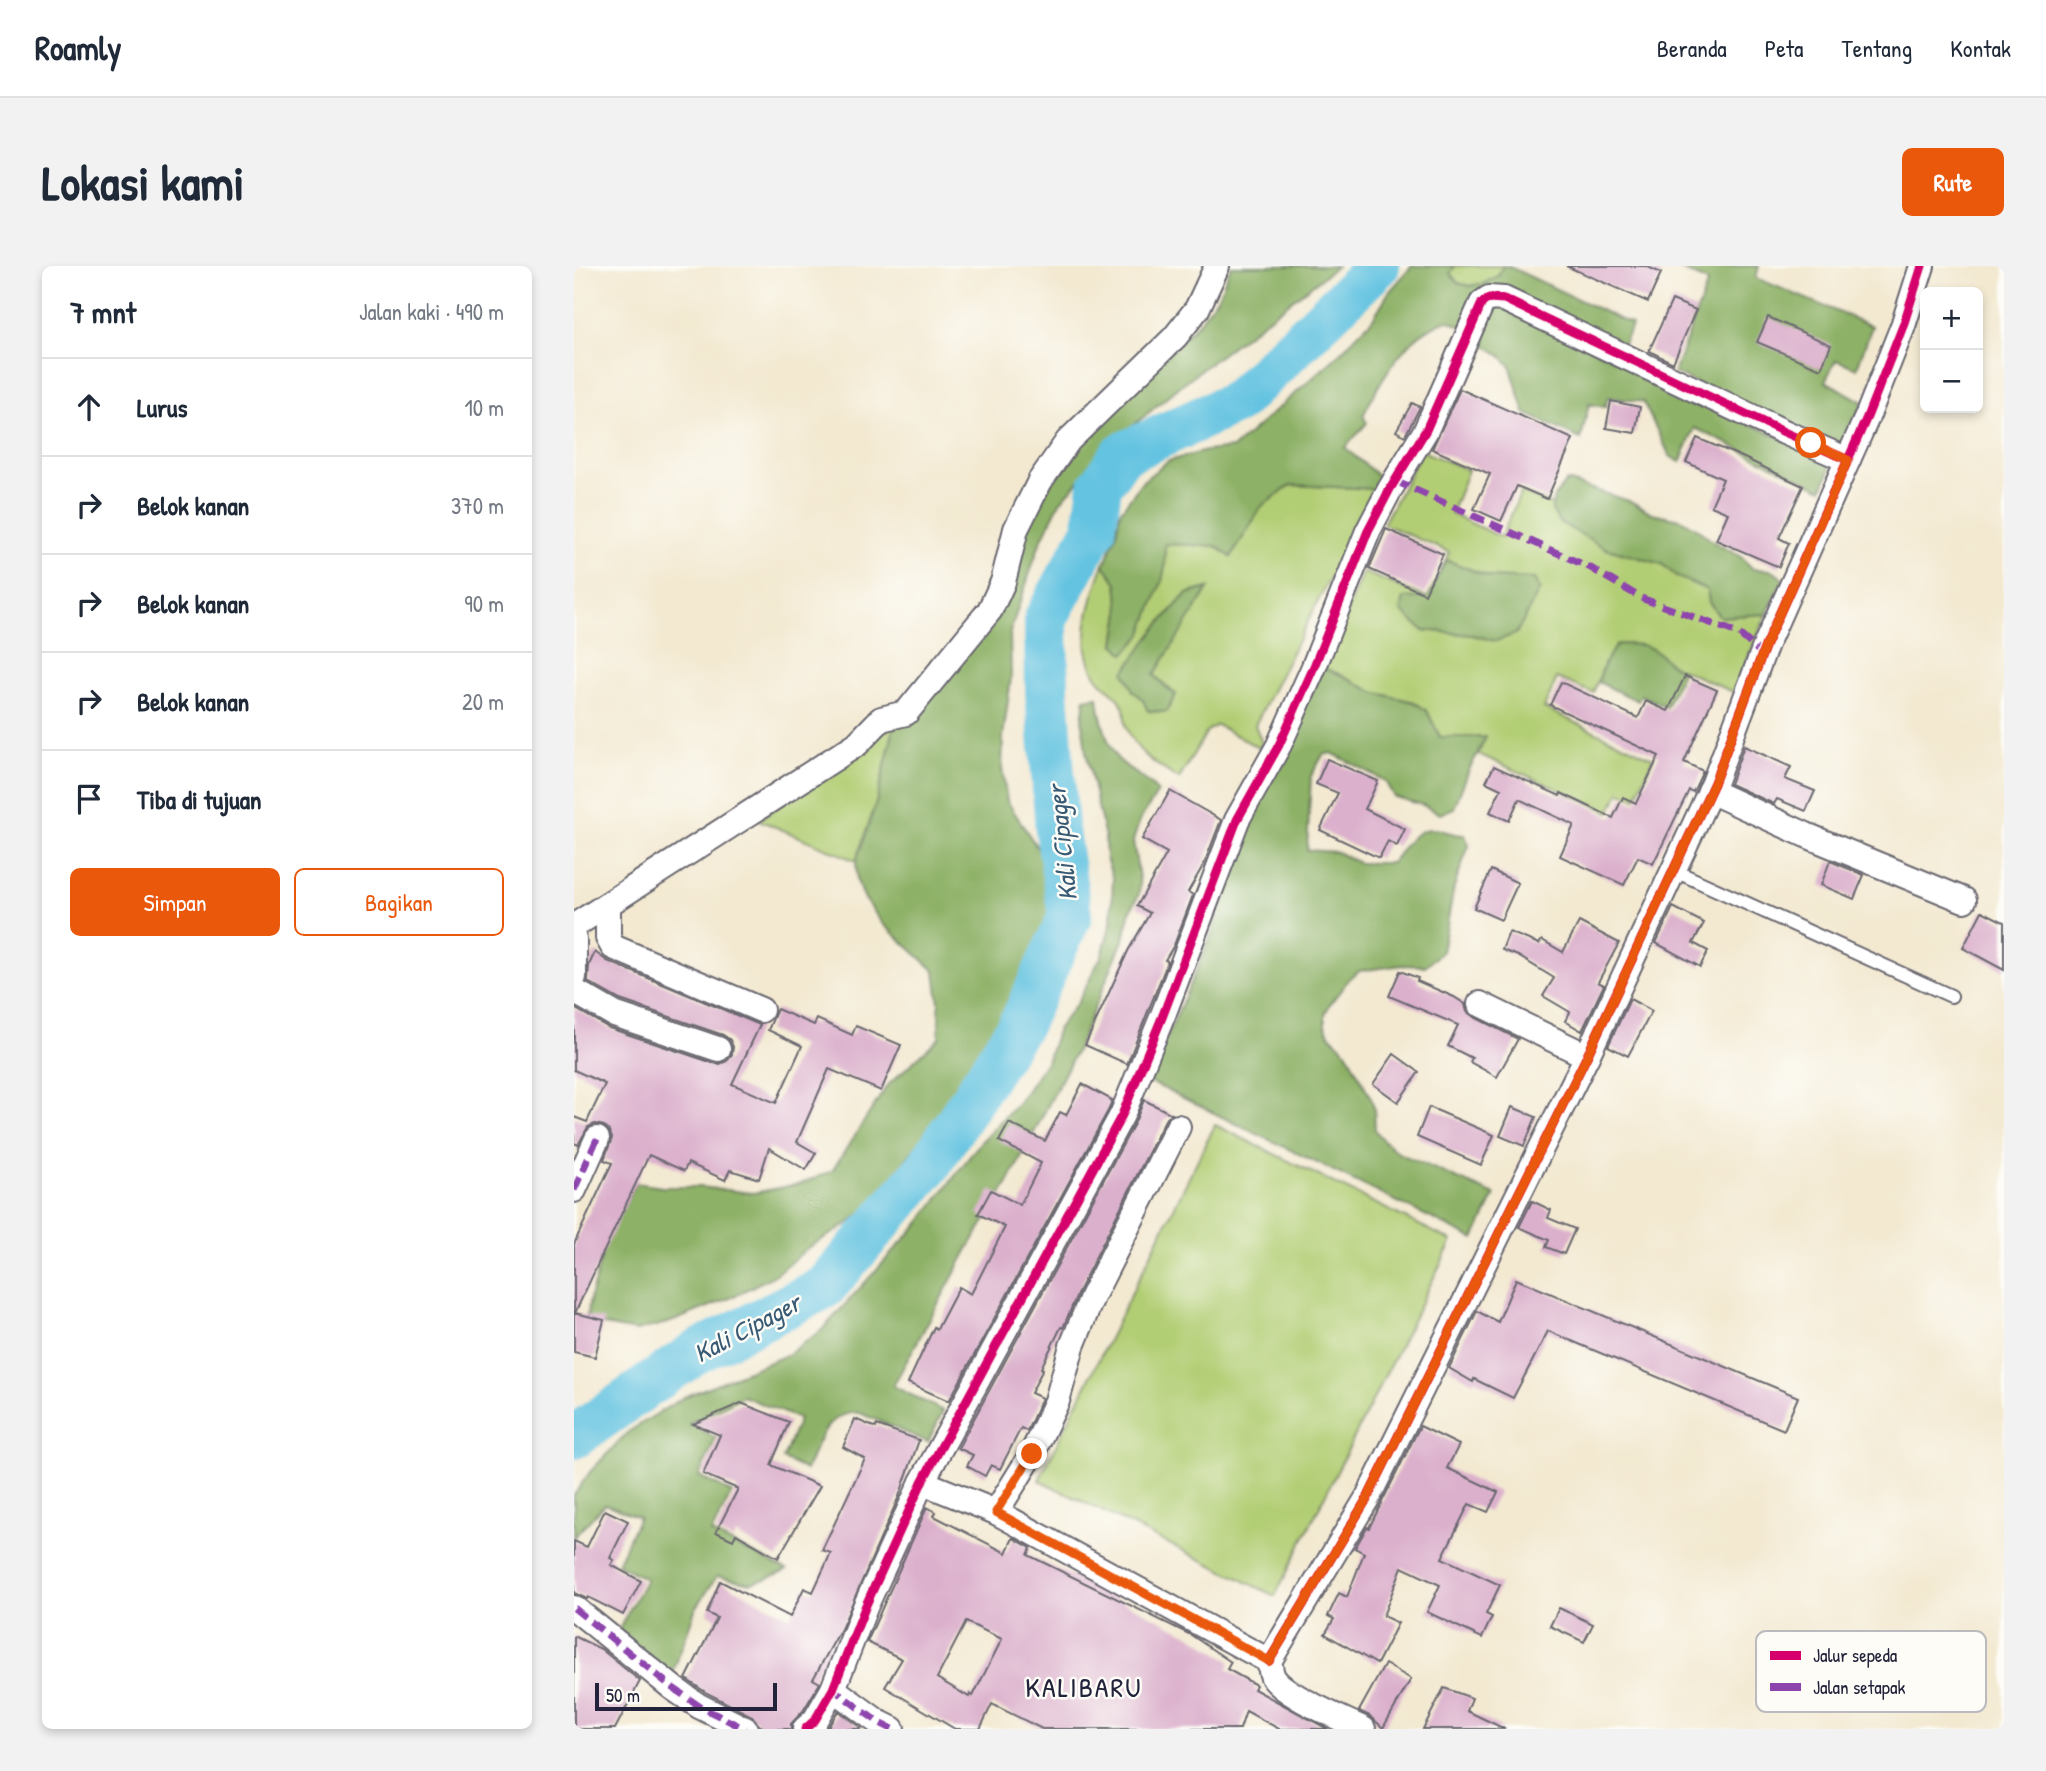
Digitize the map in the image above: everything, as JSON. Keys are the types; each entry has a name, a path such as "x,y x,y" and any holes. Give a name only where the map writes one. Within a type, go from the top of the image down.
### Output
{"street":[{"path":"574,926 857,744 890,717 906,713 990,610 1003,582 1016,528 1040,481 1068,441 1175,337 1197,309 1217,266"},
{"path":"1363,1729 1308,1703 1282,1687 1273,1678 1269,1661 1368,1497 1587,1056 1710,791 1766,644 1867,417 1923,266"},
{"path":"805,1729 815,1720 833,1689 866,1605 922,1482 1122,1115 1237,820 1279,744 1313,669 1368,531 1426,430 1482,303 1489,298 1504,299 1848,460"},
{"path":"1710,791 1806,835 1964,900"},
{"path":"608,906 608,938 613,947 761,1010"},
{"path":"574,939 574,977"},
{"path":"574,991 614,1014 718,1049"},
{"path":"1480,1004 1587,1056"},
{"path":"996,1512 1032,1454 1057,1401 1072,1346 1092,1297 1178,1127"},
{"path":"574,1190 597,1139"},
{"path":"922,1482 996,1512 1269,1661"},
{"path":"574,1608 673,1688 699,1706 745,1729"},
{"path":"833,1689 892,1729"}],"lane":[{"path":"1673,870 1951,996"}],"green space":[{"path":"1231,266 1337,266 1185,382 1115,441 1060,502 1040,543 1010,632 1011,678 1002,768 1007,801 1040,852 1055,901 1047,941 1017,1001 976,1067 873,1203 848,1224 808,1248 775,1275 728,1299 671,1322 636,1331 586,1322 605,1244 636,1183 753,1193 800,1184 832,1171 887,1086 939,1038 939,1002 935,971 882,923 865,899 857,881 856,861 876,803 895,724 917,713 1021,543 1039,501 1063,464 1200,321 1219,295"},
{"path":"1412,266 1455,266 1450,273 1458,283 1470,286 1485,283 1498,276 1503,266 1508,266 1632,325 1622,346 1494,288 1461,326 1447,320 1432,327 1396,359 1363,416 1367,423 1345,448 1382,479 1375,489 1291,485 1262,506 1231,557 1216,546 1165,544 1162,581 1141,636 1124,654 1115,644 1120,612 1117,583 1104,565 1116,535 1120,512 1143,481 1168,461 1206,451 1233,448 1333,360 1372,320 1389,292"},
{"path":"1455,266 1503,266 1498,276 1485,283 1470,286 1458,283 1450,273"},
{"path":"1673,266 1759,266 1756,278 1872,326 1857,368 1836,360 1825,381 1863,402 1844,448 1674,373 1708,282"},
{"path":"1496,303 1833,463 1822,489 1695,428 1680,462 1670,456 1643,402 1608,397 1605,407 1589,404 1581,439 1525,413 1510,365 1474,338"},
{"path":"1422,451 1468,470 1451,514 1501,537 1521,492 1553,505 1552,510 1607,549 1662,564 1677,577 1708,590 1709,602 1720,617 1767,614 1733,692 1674,668 1660,654 1645,646 1617,644 1605,662 1593,693 1557,678 1544,708 1653,758 1636,798 1620,792 1610,812 1478,754 1486,737 1440,737 1427,711 1414,702 1373,692 1323,668 1363,572 1428,598 1405,598 1423,630 1472,635 1496,641 1534,579 1490,577 1446,560 1449,552 1383,524"},
{"path":"1567,481 1632,502 1652,513 1680,519 1741,557 1753,569 1772,570 1783,579 1767,614 1720,617 1709,602 1707,590 1677,577 1662,564 1607,549 1559,522 1552,510 1554,496"},
{"path":"1291,485 1375,489 1255,725 1262,743 1259,748 1217,725 1207,731 1179,779 1141,751 1126,727 1121,702 1101,682 1089,661 1087,619 1094,591 1104,564 1117,583 1120,612 1115,644 1145,610 1158,589 1164,562 1164,544 1216,546 1231,557 1262,506","holes":["1208,588 1154,675 1176,695 1166,712 1148,711 1143,700 1157,627 1186,594"]},
{"path":"1446,560 1490,577 1534,579 1540,589 1516,634 1496,641 1472,635 1423,630 1401,611 1404,598 1428,597"},
{"path":"1209,588 1154,675 1176,694 1166,712 1148,711 1143,700 1133,691 1124,672 1157,627 1187,594"},
{"path":"1617,644 1651,648 1673,666 1683,670 1666,707 1641,695 1638,701 1598,682 1605,662"},
{"path":"1323,668 1373,692 1414,702 1427,711 1440,737 1486,737 1454,808 1440,814 1423,805 1394,797 1385,781 1332,753 1323,755 1311,776 1307,850 1337,852 1359,863 1391,863 1408,841 1419,832 1436,829 1465,835 1469,845 1454,887 1442,952 1425,966 1403,965 1359,971 1350,978 1330,1004 1325,1014 1325,1025 1330,1035 1346,1051 1371,1098 1375,1130 1382,1139 1398,1153 1495,1195 1474,1239 1148,1081 1212,934 1238,842"},
{"path":"1098,697 1105,730 1115,755 1158,792 1140,820 1133,841 1140,884 1139,894 1129,914 1125,936 1076,1051 1008,1183 968,1249 893,1386 943,1411 928,1442 860,1413 839,1417 824,1431 806,1470 783,1459 799,1419 743,1396 689,1424 716,1438 699,1476 732,1493 711,1533 787,1570 750,1583 717,1576 695,1610 671,1678 618,1631 646,1579 617,1564 639,1517 605,1504 574,1537 574,1495 590,1472 628,1432 684,1397 787,1355 822,1330 920,1222 980,1143 1018,1103 1048,1059 1058,1028 1078,1002 1102,955 1111,923 1113,879 1106,858 1105,838 1086,752 1082,720 1085,699"},
{"path":"895,724 876,803 856,861 759,820"},
{"path":"1215,1125 1452,1241 1275,1596 1039,1480"}],"building":[{"path":"1566,266 1646,266 1661,273 1648,302"},
{"path":"1672,300 1696,310 1673,363 1649,351"},
{"path":"1768,317 1831,345 1821,369 1757,342"},
{"path":"1460,389 1573,439 1547,499 1517,486 1501,521 1474,509 1490,474 1432,449"},
{"path":"1611,401 1640,407 1635,433 1606,428"},
{"path":"1412,403 1420,407 1405,436 1396,431"},
{"path":"1697,438 1803,486 1779,538 1789,543 1779,567 1716,540 1728,513 1711,506 1723,479 1686,462"},
{"path":"1386,529 1443,554 1425,594 1369,569"},
{"path":"1685,676 1717,690 1684,762 1703,771 1693,792 1689,790 1653,864 1638,857 1624,885 1560,856 1574,825 1519,799 1509,821 1490,812 1501,789 1486,782 1494,766 1613,818 1623,797 1636,803 1659,756 1550,705 1561,682 1638,718 1646,701 1668,711"},
{"path":"1744,746 1791,767 1785,779 1815,791 1806,811 1777,799 1774,804 1730,784"},
{"path":"1327,759 1378,781 1365,809 1405,829 1397,846 1388,841 1379,858 1320,830 1338,793 1316,784"},
{"path":"1170,791 1221,820 1204,864 1188,892 1193,895 1174,945 1165,960 1168,961 1127,1064 1085,1045 1128,951 1150,913 1137,906 1167,853 1142,839"},
{"path":"1830,861 1864,875 1854,899 1821,885"},
{"path":"1491,870 1518,883 1501,920 1474,908"},
{"path":"1673,907 1704,923 1693,943 1708,951 1700,967 1656,943"},
{"path":"1982,911 2004,922 2004,970 1963,948"},
{"path":"1579,922 1619,943 1598,982 1604,985 1582,1031 1565,1021 1570,1012 1543,996 1554,978 1518,956 1502,950 1509,932 1539,944 1542,940 1563,952"},
{"path":"595,952 607,961 760,1025 732,1084 776,1103 802,1046 768,1030 777,1009 814,1025 817,1019 852,1035 856,1026 901,1045 881,1091 829,1069 797,1142 816,1153 806,1170 769,1148 759,1179 730,1170 725,1180 688,1163 684,1171 649,1155 575,1313 604,1320 595,1357 574,1352 574,1244 612,1163 604,1160 612,1138 604,1126 595,1124 588,1127 578,1145 574,1143 574,1117 587,1122 605,1084 574,1070 574,1008 609,1028 713,1063 727,1061 733,1047 730,1040 723,1035 620,1000 588,982 589,965"},
{"path":"1400,971 1454,997 1465,1004 1467,1012 1474,1017 1518,1039 1497,1077 1470,1062 1472,1058 1448,1046 1458,1025 1389,996"},
{"path":"1630,999 1652,1011 1628,1056 1608,1046"},
{"path":"1394,1054 1419,1072 1398,1102 1373,1084"},
{"path":"1082,1084 1112,1100 1109,1109 949,1401 908,1383 934,1327 937,1329 959,1287 971,1294 1005,1227 978,1214 991,1190 1020,1205 1041,1163 999,1141 1009,1123 1045,1141 1060,1112 1066,1115"},
{"path":"1144,1100 1172,1114 1165,1120 1041,1368 1043,1369 1031,1393 1042,1398 1027,1431 1021,1428 1000,1469 991,1465 985,1476 967,1466 973,1455 958,1448 1135,1122"},
{"path":"1429,1107 1494,1135 1481,1165 1417,1137"},
{"path":"1512,1107 1536,1117 1524,1146 1500,1136"},
{"path":"1532,1201 1551,1210 1548,1218 1575,1229 1564,1254 1546,1247 1549,1240 1519,1227"},
{"path":"1516,1279 1798,1397 1784,1430 1548,1331 1513,1398 1474,1379 1473,1382 1449,1368 1477,1311 1498,1322"},
{"path":"741,1403 789,1422 771,1465 820,1486 778,1558 736,1534 733,1540 716,1532 738,1489 703,1474 720,1435 693,1424"},
{"path":"855,1419 919,1440 900,1494 841,1629 813,1679 820,1683 803,1711 791,1724 791,1729 766,1729 752,1716 686,1679 717,1618 707,1613 720,1581 790,1617 804,1588 813,1592 831,1553 822,1550 865,1459 843,1447"},
{"path":"1420,1426 1459,1445 1447,1468 1498,1492 1488,1512 1469,1504 1442,1558 1500,1585 1486,1614 1492,1617 1482,1638 1427,1612 1440,1585 1402,1567 1383,1616 1398,1623 1377,1664 1325,1634 1334,1619 1328,1616 1339,1593 1347,1597 1364,1553 1355,1548 1367,1527 1369,1528"},
{"path":"927,1507 936,1512 934,1516 1006,1553 1013,1538 1031,1548 1028,1555 1191,1635 1231,1662 1227,1669 1256,1685 1254,1689 1328,1729 1279,1729 1246,1711 1240,1729 1042,1729 992,1704 980,1729 955,1729 885,1687 902,1659 867,1642","holes":["966,1622 1002,1639 973,1696 970,1694 969,1697 937,1678"]},
{"path":"605,1510 628,1521 610,1558 614,1560 611,1565 641,1581 623,1615 574,1593 574,1541 587,1547"},
{"path":"1559,1608 1593,1624 1584,1642 1550,1626"},
{"path":"574,1636 601,1649 640,1681 615,1729 574,1729"},
{"path":"1385,1664 1411,1679 1383,1728 1370,1716 1359,1711"},
{"path":"1444,1688 1472,1698 1467,1711 1505,1729 1423,1729"},
{"path":"838,1711 861,1728 827,1729"}],"waterway":[{"name":"Kali Cipager","path":"574,1437 695,1353 825,1287 928,1167 1022,1021 1070,916 1057,830 1047,691 1046,618 1094,530 1100,486 1122,454 1237,402 1378,266"}],"marked path":[{"path":"1395,481 1589,567 1641,598 1738,633 1762,654"},
{"path":"574,1190 597,1139"},
{"path":"574,1608 673,1688 699,1706 745,1729"},
{"path":"831,1692 833,1689 892,1729"}],"cycle path":[{"path":"1269,1661 1368,1497 1587,1056 1714,783 1766,644 1867,417 1903,326 1922,266"},
{"path":"805,1729 815,1720 833,1689 866,1605 922,1482 1122,1115 1237,820 1279,745 1313,669 1368,531 1426,430 1482,303 1489,298 1504,299 1848,460"}],"district":[{"name":"KALIBARU","path":"1084,1687"}],"route":[{"path":"1032,1454 996,1512 1269,1661 1368,1497 1587,1056 1714,783 1766,644 1848,460 1811,443"}]}
